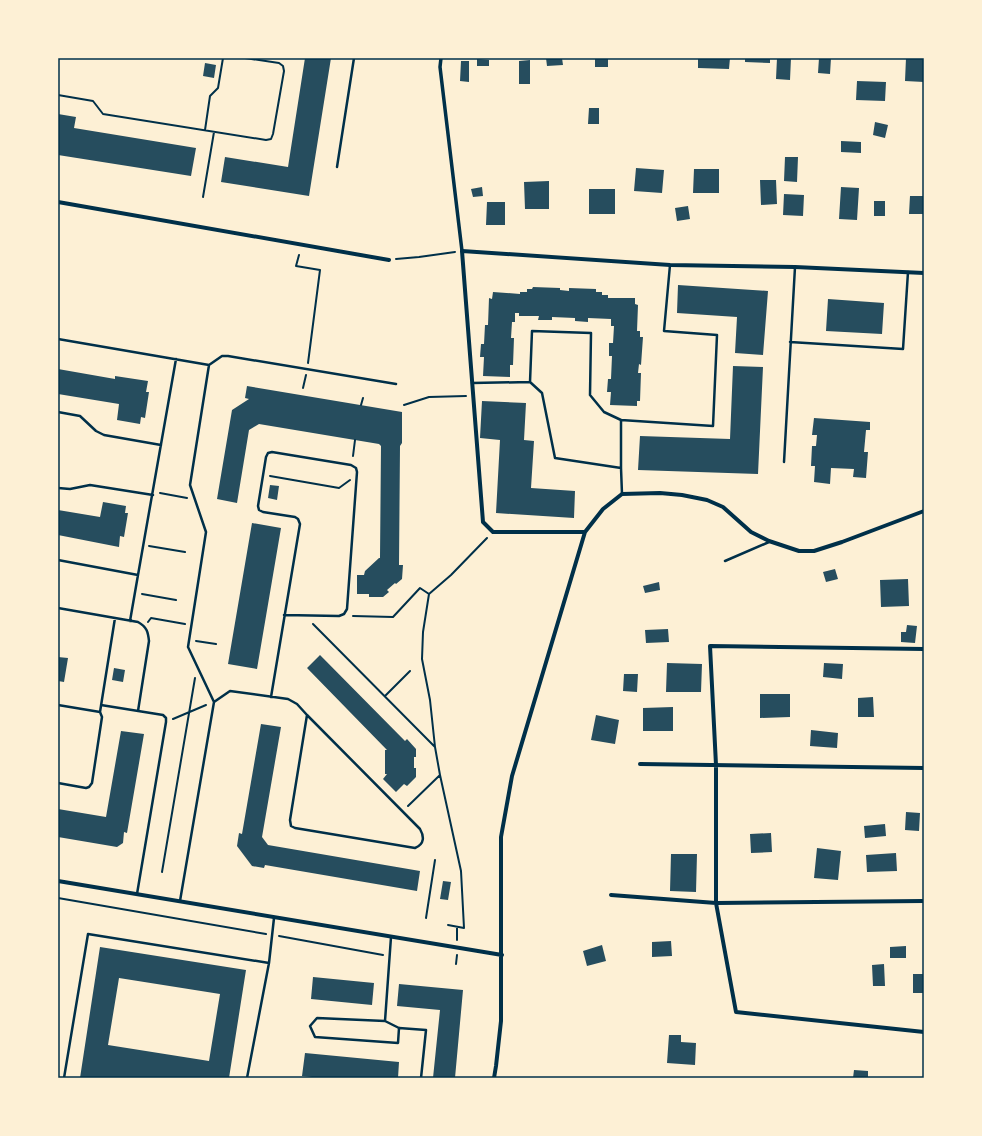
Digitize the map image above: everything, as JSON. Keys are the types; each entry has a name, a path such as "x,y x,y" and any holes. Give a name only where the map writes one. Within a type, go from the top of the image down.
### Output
{"street":[{"path":"442,58 440,67 462,251 483,522 493,532 585,532"},
{"path":"58,202 389,260"},
{"path":"462,251 670,265 924,272"},
{"path":"494,1078 501,1021 501,837 512,776 585,532 603,509 622,494 660,493 682,495 707,500 723,507 751,532 769,542 799,551 814,551 924,511"},
{"path":"924,649 710,646 716,765 716,903 736,1012 924,1032"},
{"path":"640,764 924,768"},
{"path":"58,881 502,956"},
{"path":"611,895 716,903 924,901"}],"lane":[{"path":"337,167 354,58"},
{"path":"530,382 532,331 591,333 590,395 604,412 622,420 713,426 717,335 664,331 670,265"},
{"path":"784,462 794,268"},
{"path":"790,342 903,349 908,272"},
{"path":"58,339 210,365"},
{"path":"180,901 214,702 189,652 188,640 206,532 194,499 190,485 190,477 210,365 222,356 228,356 396,384"},
{"path":"130,621 176,359"},
{"path":"472,383 530,382 542,393 555,458 621,468"},
{"path":"58,412 80,416 96,432 104,435 161,446"},
{"path":"622,420 622,494"},
{"path":"271,697 284,616 300,524 298,519 259,510 258,506 266,457 268,453 272,452 351,465 356,468 356,475 346,609 344,614 339,616 284,616"},
{"path":"58,488 70,489 90,485 153,493"},
{"path":"725,561 769,542"},
{"path":"58,560 138,575"},
{"path":"58,608 115,618 144,625 148,632 149,641 138,711"},
{"path":"58,783 86,788 92,784 102,717 100,712 115,618"},
{"path":"214,702 230,690 288,699 292,701 307,715 420,829 423,834 423,839 420,846 416,848 295,828 291,826 290,820 307,715"},
{"path":"58,705 100,712"},
{"path":"101,705 163,715 166,718 137,894"},
{"path":"247,1078 269,963 274,917"},
{"path":"64,1078 88,934 269,963"},
{"path":"385,1021 391,937"},
{"path":"399,1028 398,1043 315,1037 310,1026 317,1018 385,1021 399,1028 426,1030 421,1078"}],"path":[{"path":"205,130 210,96 218,88 223,58"},
{"path":"58,95 93,101 103,114 266,140 271,139 274,134 284,71 283,66 279,63 245,58"},
{"path":"203,197 214,132"},
{"path":"389,260 419,258 462,251"},
{"path":"299,255 296,266 320,270 307,369 303,388"},
{"path":"404,405 429,397 445,398 473,396"},
{"path":"361,405 363,398"},
{"path":"353,456 355,440"},
{"path":"263,475 339,488 356,475"},
{"path":"153,493 194,499"},
{"path":"448,925 464,928 461,871 435,747 430,700 422,659 423,632 430,594 493,532"},
{"path":"144,545 185,552"},
{"path":"353,616 393,617 420,588 430,594"},
{"path":"135,593 176,600"},
{"path":"144,625 151,618 191,625"},
{"path":"314,624 435,747"},
{"path":"188,640 216,644"},
{"path":"162,872 196,667"},
{"path":"385,696 410,671"},
{"path":"166,722 214,702"},
{"path":"408,806 440,775"},
{"path":"426,918 434,860"},
{"path":"58,898 390,956"},
{"path":"457,942 458,927"},
{"path":"456,964 457,955"}],"building":[{"path":"305,58 331,58 309,196 221,182 225,157 288,167"},
{"path":"546,58 562,58 563,65 547,66"},
{"path":"595,58 608,58 608,67 595,67"},
{"path":"698,58 730,58 729,69 698,68"},
{"path":"745,58 770,58 770,63 745,62"},
{"path":"777,58 791,58 790,80 776,79"},
{"path":"819,58 831,58 830,74 818,73"},
{"path":"906,58 924,58 924,82 905,81"},
{"path":"477,59 489,60 489,66 477,66"},
{"path":"530,60 530,84 519,84 519,61"},
{"path":"461,61 469,61 469,82 460,81"},
{"path":"205,63 216,65 214,78 203,76"},
{"path":"857,81 886,82 885,101 856,100"},
{"path":"589,108 599,108 599,124 588,124"},
{"path":"58,114 76,117 74,128 196,148 191,176 58,155"},
{"path":"875,122 888,125 885,138 873,135"},
{"path":"841,141 861,142 861,153 841,152"},
{"path":"785,157 798,157 797,182 784,181"},
{"path":"636,168 664,170 662,193 634,191"},
{"path":"694,169 719,169 719,193 693,193"},
{"path":"760,180 776,180 777,204 761,205"},
{"path":"549,181 549,209 525,209 524,182"},
{"path":"482,187 483,196 473,197 471,189"},
{"path":"841,187 859,188 857,220 839,219"},
{"path":"589,189 615,189 615,214 589,214"},
{"path":"784,194 804,195 803,216 783,215"},
{"path":"910,196 924,196 924,214 909,214"},
{"path":"874,201 885,201 885,216 874,216"},
{"path":"487,202 505,202 505,225 486,225"},
{"path":"688,206 690,219 677,221 675,208"},
{"path":"678,285 768,291 763,355 735,353 737,317 677,313"},
{"path":"533,287 560,288 560,290 569,291 569,288 596,289 596,292 602,292 602,295 608,295 608,298 635,298 635,304 638,305 637,331 640,331 640,337 643,337 641,365 639,364 638,373 641,373 640,401 637,401 637,406 610,405 611,392 607,392 608,379 611,379 612,356 609,356 609,343 613,343 614,326 611,326 611,319 588,318 588,322 575,321 575,318 552,317 552,320 538,320 539,316 519,316 519,313 515,313 515,322 512,322 511,338 514,338 513,365 510,365 510,377 483,376 484,357 480,357 481,344 484,344 485,325 488,325 489,298 492,299 493,292 520,294 520,292 527,292 527,289 532,289"},
{"path":"828,299 884,303 882,334 826,331"},
{"path":"733,366 763,367 758,474 638,470 640,436 730,439"},
{"path":"58,369 115,379 115,376 148,381 146,392 149,392 145,418 141,417 140,424 117,420 119,404 58,394"},
{"path":"247,386 402,412 402,443 400,446 399,565 403,565 402,579 387,590 389,592 383,597 369,597 369,594 357,594 357,575 364,575 365,571 380,558 381,446 379,444 259,424 249,430 237,503 217,499 232,410 249,399 245,398"},
{"path":"482,401 526,403 524,440 534,441 531,488 575,491 574,518 496,513 500,440 480,438"},
{"path":"814,418 870,422 870,430 866,430 864,452 868,452 866,478 853,477 854,469 831,468 830,484 814,482 815,466 811,466 812,446 816,446 817,435 812,435"},
{"path":"270,485 279,486 277,500 268,498"},
{"path":"103,502 126,506 125,513 128,513 124,537 120,536 119,547 58,535 58,510 100,517"},
{"path":"252,523 281,528 257,669 228,664"},
{"path":"835,569 838,579 826,582 823,572"},
{"path":"908,579 909,606 881,607 880,580"},
{"path":"659,582 660,590 645,593 643,586"},
{"path":"907,625 917,626 915,643 901,642 901,632 906,632"},
{"path":"668,629 669,642 646,643 645,630"},
{"path":"320,655 405,741 407,739 416,749 414,768 416,768 416,777 407,786 404,784 396,792 383,779 387,774 385,774 385,750 387,750 307,668"},
{"path":"58,657 68,658 64,682 58,681"},
{"path":"667,663 702,664 701,692 666,692"},
{"path":"824,663 843,664 842,679 823,677"},
{"path":"114,668 125,670 123,682 112,680"},
{"path":"624,674 638,674 637,692 623,691"},
{"path":"760,694 790,694 790,717 760,718"},
{"path":"873,697 874,717 858,717 858,698"},
{"path":"673,707 673,731 643,731 643,708"},
{"path":"596,715 619,720 615,744 591,740"},
{"path":"261,724 281,727 262,837 268,845 420,871 417,891 265,865 264,868 252,866 237,846 239,833 242,834"},
{"path":"811,730 838,733 837,748 810,746"},
{"path":"121,731 144,734 127,833 124,832 123,843 117,847 58,837 58,809 106,817"},
{"path":"906,812 920,813 919,831 905,830"},
{"path":"885,824 886,836 865,838 864,826"},
{"path":"771,833 772,852 751,853 750,834"},
{"path":"817,848 841,851 838,880 814,878"},
{"path":"896,853 897,871 867,872 866,855"},
{"path":"671,854 697,854 696,892 670,891"},
{"path":"443,881 451,882 448,900 440,899"},
{"path":"671,941 672,956 652,957 652,942"},
{"path":"602,945 606,961 587,966 583,951"},
{"path":"906,946 906,958 890,958 890,947"},
{"path":"100,947 246,970 229,1078 80,1078","holes":["119,978 220,994 209,1061 108,1045"]},
{"path":"884,964 885,986 873,986 872,965"},
{"path":"913,974 924,974 924,993 913,993"},
{"path":"313,977 374,983 372,1005 311,999"},
{"path":"399,984 463,990 455,1078 433,1078 440,1010 397,1006"},
{"path":"669,1035 681,1035 681,1042 696,1043 695,1065 667,1063"},
{"path":"305,1053 399,1062 398,1078 322,1078 302,1076"},
{"path":"854,1070 868,1071 868,1078 853,1078"}]}
